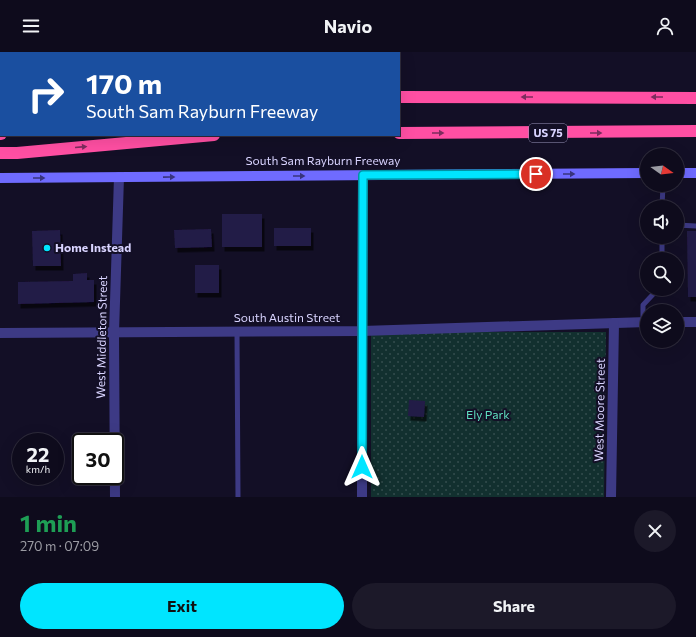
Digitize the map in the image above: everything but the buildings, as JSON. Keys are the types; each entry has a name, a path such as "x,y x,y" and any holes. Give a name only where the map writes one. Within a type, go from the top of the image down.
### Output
{"highway":[{"path":"400,97 696,98"},
{"name":"US 75","path":"400,133 696,131"},
{"path":"0,153 17,153 203,136"}],"main road":[{"name":"South Sam Rayburn Freeway","path":"0,178 640,173"},
{"path":"684,173 696,173"}],"street":[{"path":"362,497 363,175"},
{"name":"West Middleton Street","path":"116,497 114,332 119,177"},
{"name":"South Austin Street","path":"0,333 362,331 640,322"},
{"path":"684,322 696,322"},
{"name":"West Moore Street","path":"611,497 614,323"}],"lane":[{"path":"684,225 696,226"},
{"path":"643,304 651,296"},
{"path":"237,332 238,497"}],"green space":[{"name":"Ely Park","path":"371,332 606,332 604,497 371,497"}],"place":[{"name":"Home Instead","path":"47,248"}],"route":[{"path":"362,467 363,175 536,174"}]}
